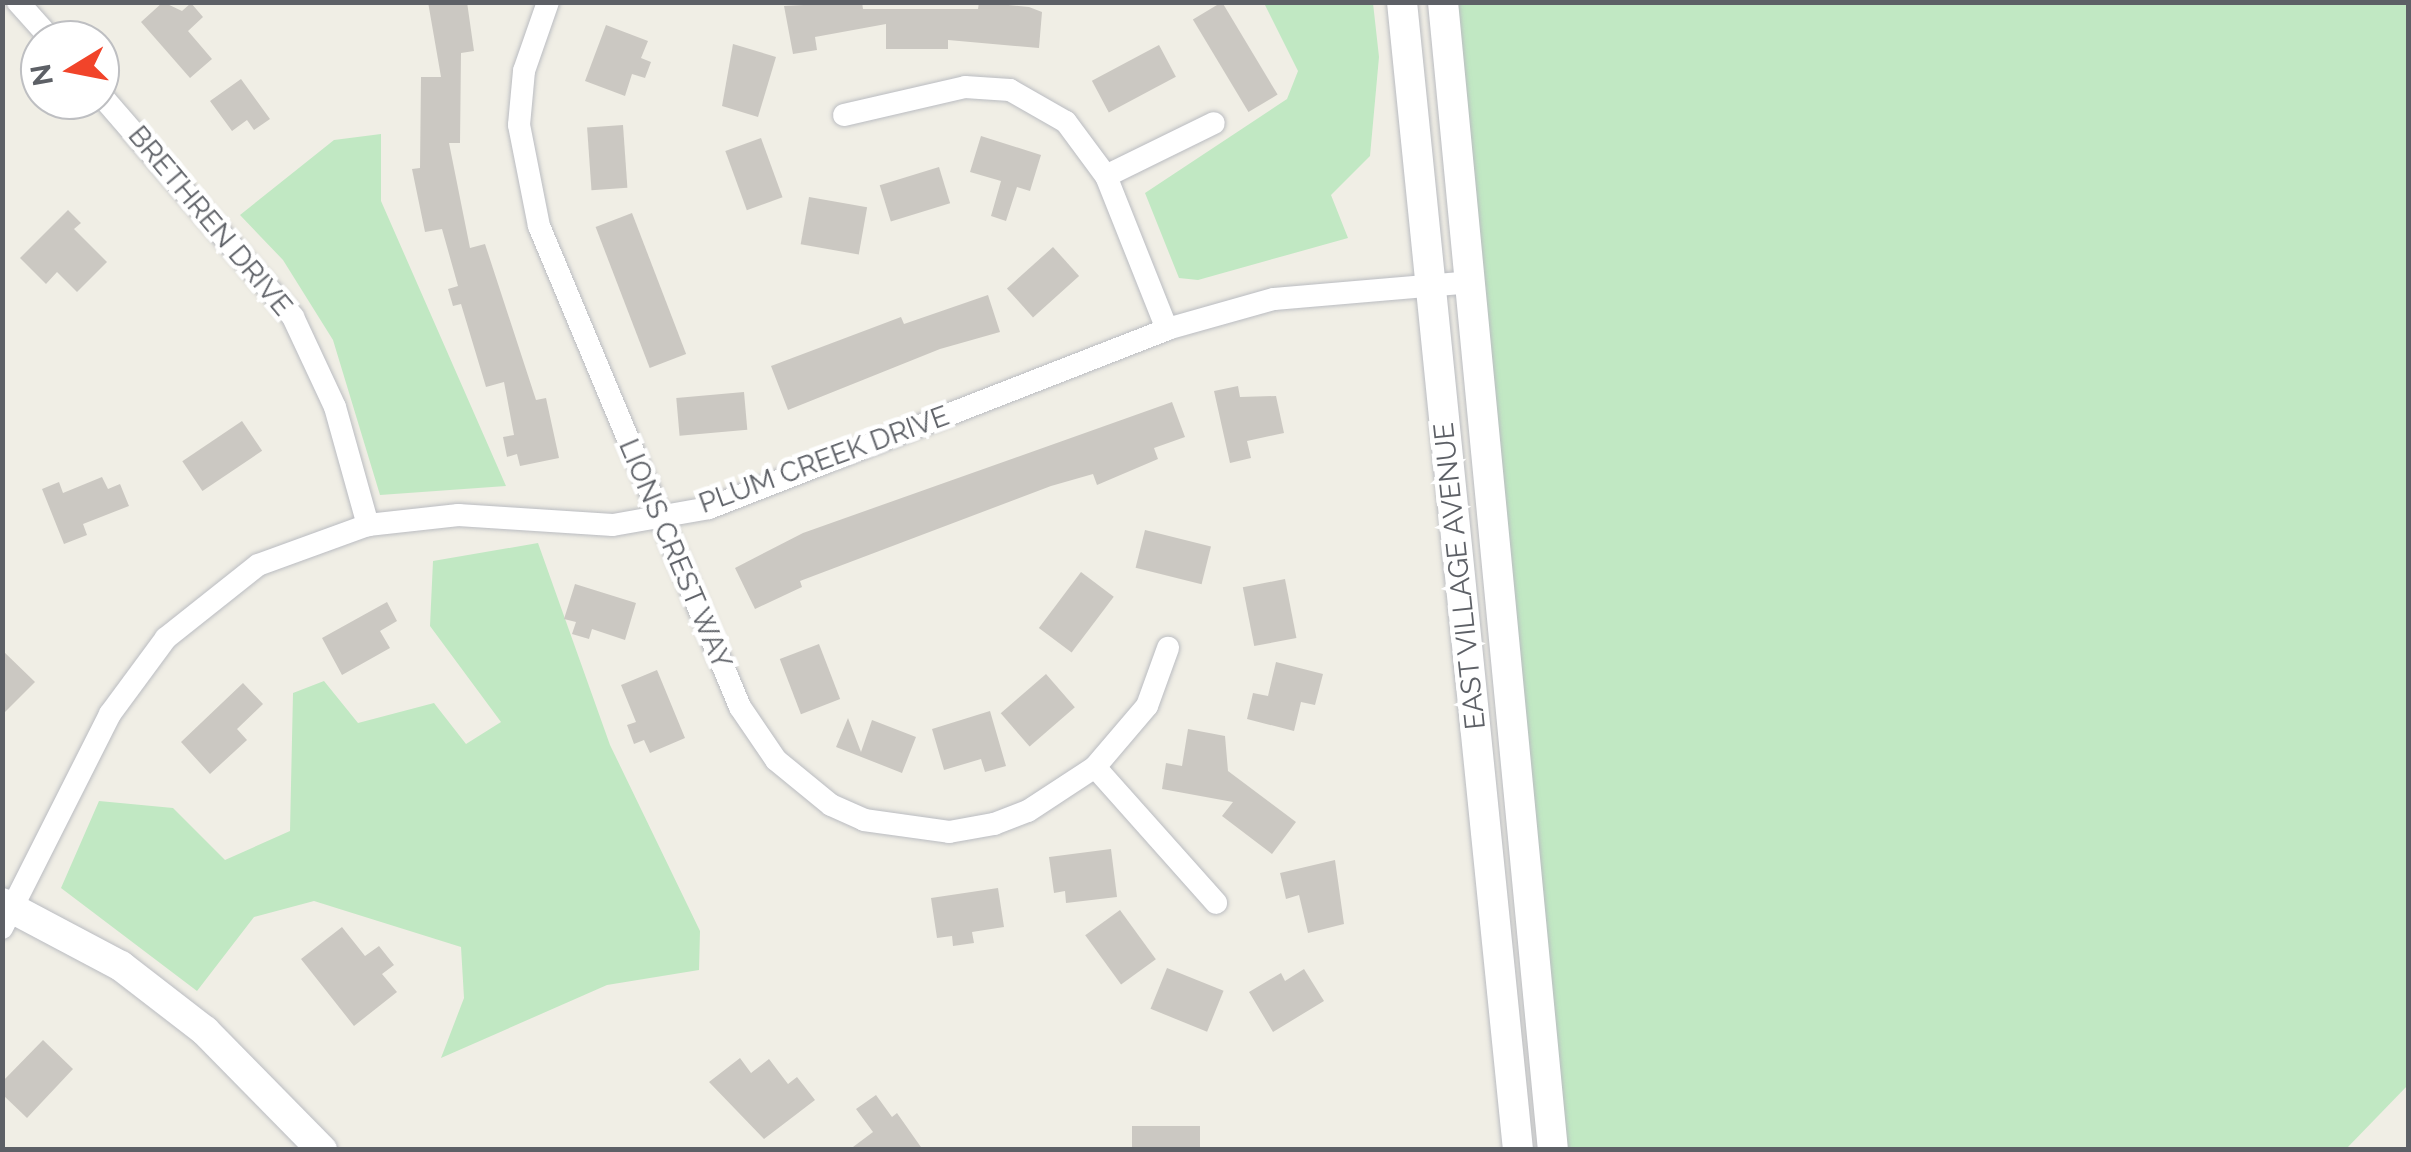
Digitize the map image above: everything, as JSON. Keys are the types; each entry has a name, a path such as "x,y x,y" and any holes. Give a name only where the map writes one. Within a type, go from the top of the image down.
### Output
{"street":[{"name":"LIONS CREST WAY","path":"548,2 524,72 524,176 659,516 740,707 776,760 831,805 864,820 948,832 1028,811 1095,768 1147,706 1168,648"},
{"name":"EAST VILLAGE AVENUE","path":"1402,2 1518,1150"},
{"name":"EAST VILLAGE AVENUE","path":"1443,2 1553,1150"},
{"path":"844,115 938,90 1010,90 1066,122 1106,176 1167,329"},
{"name":"BRETHREN DRIVE","path":"120,117 293,317 336,408 368,524"},
{"path":"1106,176 1214,123"},
{"name":"PLUM CREEK DRIVE","path":"6,913 110,714 166,638 258,564 368,524 458,516 614,524 708,508 1167,329 1274,299 1472,282"},
{"path":"1095,768 1216,903"},
{"path":"6,913 121,966 192,1020 322,1150"}],"green space":[{"path":"1264,3 1373,3 1379,57 1370,156 1331,195 1348,238 1198,280 1179,278 1145,193 1287,99 1298,71"},
{"path":"1443,3 2408,3 2408,1085 2346,1149 1553,1149"},
{"path":"381,134 381,201 506,486 380,495 333,340 283,260 240,215 334,140"},
{"path":"538,543 610,745 700,931 699,970 607,985 441,1058 464,998 461,947 314,901 254,917 197,991 61,888 99,801 173,808 225,860 290,831 293,693 324,681 358,723 434,703 466,744 501,722 430,626 433,561"}],"building":[{"path":"163,2 182,11 191,3 203,17 188,31 212,59 190,78 141,22"},
{"path":"428,2 467,2 474,51 461,53 460,143 449,143 470,248 485,244 536,400 546,398 559,458 520,466 517,454 507,457 503,437 514,435 504,382 486,387 461,304 453,306 448,289 458,286 442,229 425,232 412,169 420,168 421,77 441,77"},
{"path":"862,2 863,9 978,9 979,2 1029,7 1042,12 1039,48 948,40 948,49 886,49 886,24 815,37 817,50 793,54 784,6"},
{"path":"1222,2 1278,95 1248,112 1193,20"},
{"path":"606,25 648,41 641,58 651,62 645,78 632,74 625,96 585,81"},
{"path":"733,44 776,57 758,117 722,106"},
{"path":"1159,45 1176,77 1109,112 1092,81"},
{"path":"241,79 270,119 254,130 247,120 232,131 210,101"},
{"path":"623,125 627,188 591,190 587,128"},
{"path":"981,136 1041,155 1030,191 1017,187 1006,221 991,216 1001,181 970,172"},
{"path":"761,138 783,197 747,210 725,151"},
{"path":"939,167 950,203 891,221 880,185"},
{"path":"809,197 867,207 859,255 801,244"},
{"path":"68,210 81,223 74,229 107,262 77,292 57,272 46,284 20,258"},
{"path":"632,213 686,354 650,368 596,227"},
{"path":"1053,247 1079,276 1033,317 1007,288"},
{"path":"988,295 1000,332 940,349 788,410 771,366 901,317 904,324"},
{"path":"1238,386 1240,397 1276,396 1284,433 1247,441 1251,458 1230,463 1214,391"},
{"path":"744,392 747,430 680,436 676,398"},
{"path":"1172,402 1185,437 1154,448 1158,459 1097,485 1093,474 1051,486 800,581 802,587 755,609 735,568 803,533"},
{"path":"242,421 262,451 202,491 182,461"},
{"path":"102,477 108,489 120,484 129,506 83,524 87,535 64,544 42,489 59,482 63,493"},
{"path":"1145,530 1211,546 1202,584 1136,568"},
{"path":"1081,572 1114,597 1072,653 1039,628"},
{"path":"1285,579 1296,638 1254,646 1243,587"},
{"path":"575,584 636,603 625,640 592,629 589,639 572,634 576,622 564,619"},
{"path":"387,602 397,621 380,631 390,648 342,675 322,638"},
{"path":"819,644 840,699 801,714 780,659"},
{"path":"2,650 35,682 2,715"},
{"path":"1276,662 1323,674 1315,705 1301,702 1294,731 1247,719 1253,693 1268,696"},
{"path":"657,670 685,738 650,753 644,740 634,744 627,725 636,722 621,685"},
{"path":"1046,674 1075,707 1030,747 1001,713"},
{"path":"243,683 263,704 237,729 247,740 210,774 181,742"},
{"path":"990,711 1006,766 985,772 981,759 944,770 932,729"},
{"path":"848,718 861,752 872,720 916,737 902,773 836,747"},
{"path":"1188,729 1225,736 1228,771 1296,822 1272,854 1222,816 1233,802 1162,789 1166,763 1182,766"},
{"path":"1111,849 1117,897 1066,903 1065,891 1054,893 1049,857"},
{"path":"1335,860 1344,924 1308,933 1299,895 1286,899 1280,873"},
{"path":"998,888 1004,927 972,932 974,943 953,946 952,936 937,938 931,898"},
{"path":"1120,910 1156,959 1121,985 1085,935"},
{"path":"342,927 365,956 379,946 394,965 382,974 397,992 354,1026 301,959"},
{"path":"1167,968 1224,991 1207,1032 1151,1009"},
{"path":"1304,969 1324,1001 1273,1032 1249,992 1281,973 1285,981"},
{"path":"43,1040 73,1069 27,1118 2,1094 2,1082"},
{"path":"740,1058 751,1073 769,1059 788,1084 797,1077 815,1100 764,1139 709,1082"},
{"path":"876,1095 892,1117 897,1113 923,1150 849,1150 873,1132 856,1109"},
{"path":"1132,1126 1200,1126 1200,1150 1132,1150"}]}
